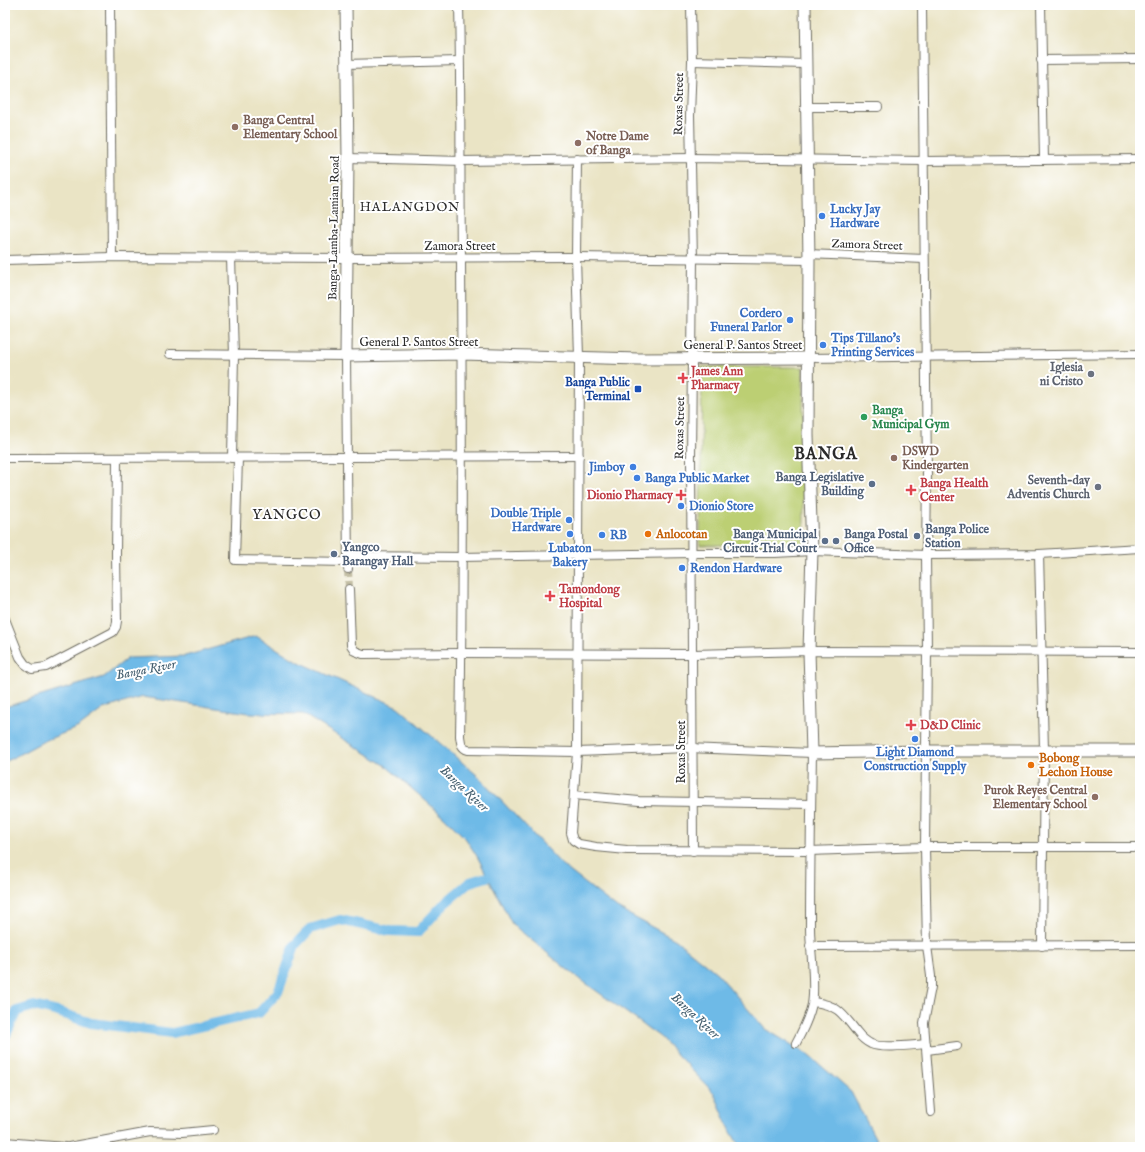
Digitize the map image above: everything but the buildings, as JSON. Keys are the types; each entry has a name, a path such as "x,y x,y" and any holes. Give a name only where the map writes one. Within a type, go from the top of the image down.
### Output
{"main road":[{"name":"Banga-Lamba-Lamian Road","path":"346,5 348,158 346,356"},
{"path":"805,5 808,257 808,435 812,551 809,651 812,753 1044,750 1140,751"},
{"name":"General P. Santos Street","path":"346,356 462,354 639,359 808,358"}],"street":[{"path":"110,5 112,257"},
{"path":"459,5 462,161 461,744 464,749 468,750 577,752 688,748 694,750 812,753 810,851 810,946 812,1002 807,1021 796,1043"},
{"name":"Roxas Street","path":"691,5 692,60 690,158 692,259 691,451 694,750 692,803 693,851"},
{"path":"922,5 927,474 925,847 927,946 931,976 931,987 924,1023 931,1112"},
{"path":"1041,5 1044,160"},
{"path":"692,60 805,64"},
{"path":"1042,60 1140,60"},
{"path":"346,64 459,61"},
{"path":"806,107 878,108"},
{"path":"348,158 462,161 690,158 924,161 1140,160"},
{"path":"577,159 576,257 579,357 579,555 577,752 571,836 573,840 579,844 627,850 693,851 810,851 925,847 1140,847"},
{"name":"Zamora Street","path":"5,260 112,257 576,257 692,259 808,257 924,259"},
{"path":"230,258 234,355 235,560 348,562 462,557 775,553 812,551 926,555 1039,554 1140,548"},
{"path":"170,354 346,356 348,562"},
{"name":"General P. Santos Street","path":"808,358 1140,354"},
{"path":"5,458 117,459 346,456 579,456"},
{"path":"5,619 20,657 25,664 32,669 46,667 113,632 117,621 117,459"},
{"path":"1039,554 1044,750 1042,946"},
{"path":"348,589 350,640 353,648 359,653 693,654 809,651 1140,652"},
{"path":"574,795 638,801 811,804"},
{"path":"810,946 1140,945"},
{"path":"812,1002 822,1003 834,1007 840,1011 861,1036 870,1044 926,1047 957,1046"},
{"path":"69,1147 150,1132 182,1133 213,1130"},
{"path":"5,1142 65,1147"}],"green space":[{"path":"702,367 803,367 804,545 700,545"}],"water":[{"name":"Banga River","path":"256,636 297,661 398,707 478,776 563,866 617,908 676,940 718,974 765,1029 809,1055 851,1092 880,1147 740,1147 731,1132 714,1093 660,1037 569,971 512,924 478,858 466,839 444,817 385,765 303,714 249,713 143,697 103,709 79,727 44,741 5,762 5,707 104,677 128,658 185,656"}],"waterway":[{"path":"5,1037 17,1011 34,1006 91,1023 172,1033 259,1013 278,992 295,945 310,929 340,920 390,931 418,932 444,904 470,882 500,873"}],"tunnel":[{"path":"348,569 349,589"}],"place":[{"name":"Banga Central Elementary School","path":"235,127"},
{"name":"Notre Dame of Banga","path":"578,143"},
{"name":"Lucky Jay Hardware","path":"822,216"},
{"name":"Cordero Funeral Parlor","path":"790,320"},
{"name":"Tips Tillano's Printing Services","path":"823,345"},
{"name":"Iglesia ni Cristo","path":"1091,374"},
{"name":"James Ann Pharmacy","path":"683,378"},
{"name":"Banga Public Terminal","path":"638,389"},
{"name":"Banga Municipal Gym","path":"864,417"},
{"name":"DSWD Kindergarten","path":"894,458"},
{"name":"Jimboy","path":"633,467"},
{"name":"Banga Public Market","path":"637,478"},
{"name":"Banga Legislative Building","path":"872,484"},
{"name":"Seventh-day Adventis Church","path":"1098,487"},
{"name":"Banga Health Center","path":"911,490"},
{"name":"Dionio Pharmacy","path":"681,495"},
{"name":"Dionio Store","path":"681,506"},
{"name":"Double Triple Hardware","path":"569,520"},
{"name":"Lubaton Bakery","path":"570,534"},
{"name":"Anlocotan","path":"648,534"},
{"name":"RB","path":"602,535"},
{"name":"Banga Police Station","path":"917,536"},
{"name":"Banga Municipal Circuit Trial Court","path":"825,541"},
{"name":"Banga Postal Office","path":"836,541"},
{"name":"Yangco Barangay Hall","path":"334,554"},
{"name":"Rendon Hardware","path":"682,568"},
{"name":"Tamondong Hospital","path":"550,596"},
{"name":"D&D Clinic","path":"911,725"},
{"name":"Light Diamond Construction Supply","path":"915,739"},
{"name":"Bobong Lechon House","path":"1031,765"},
{"name":"Purok Reyes Central Elementary School","path":"1095,797"}],"district":[{"name":"HALANGDON","path":"410,207"},
{"name":"BANGA","path":"826,455"},
{"name":"YANGCO","path":"287,515"}]}
